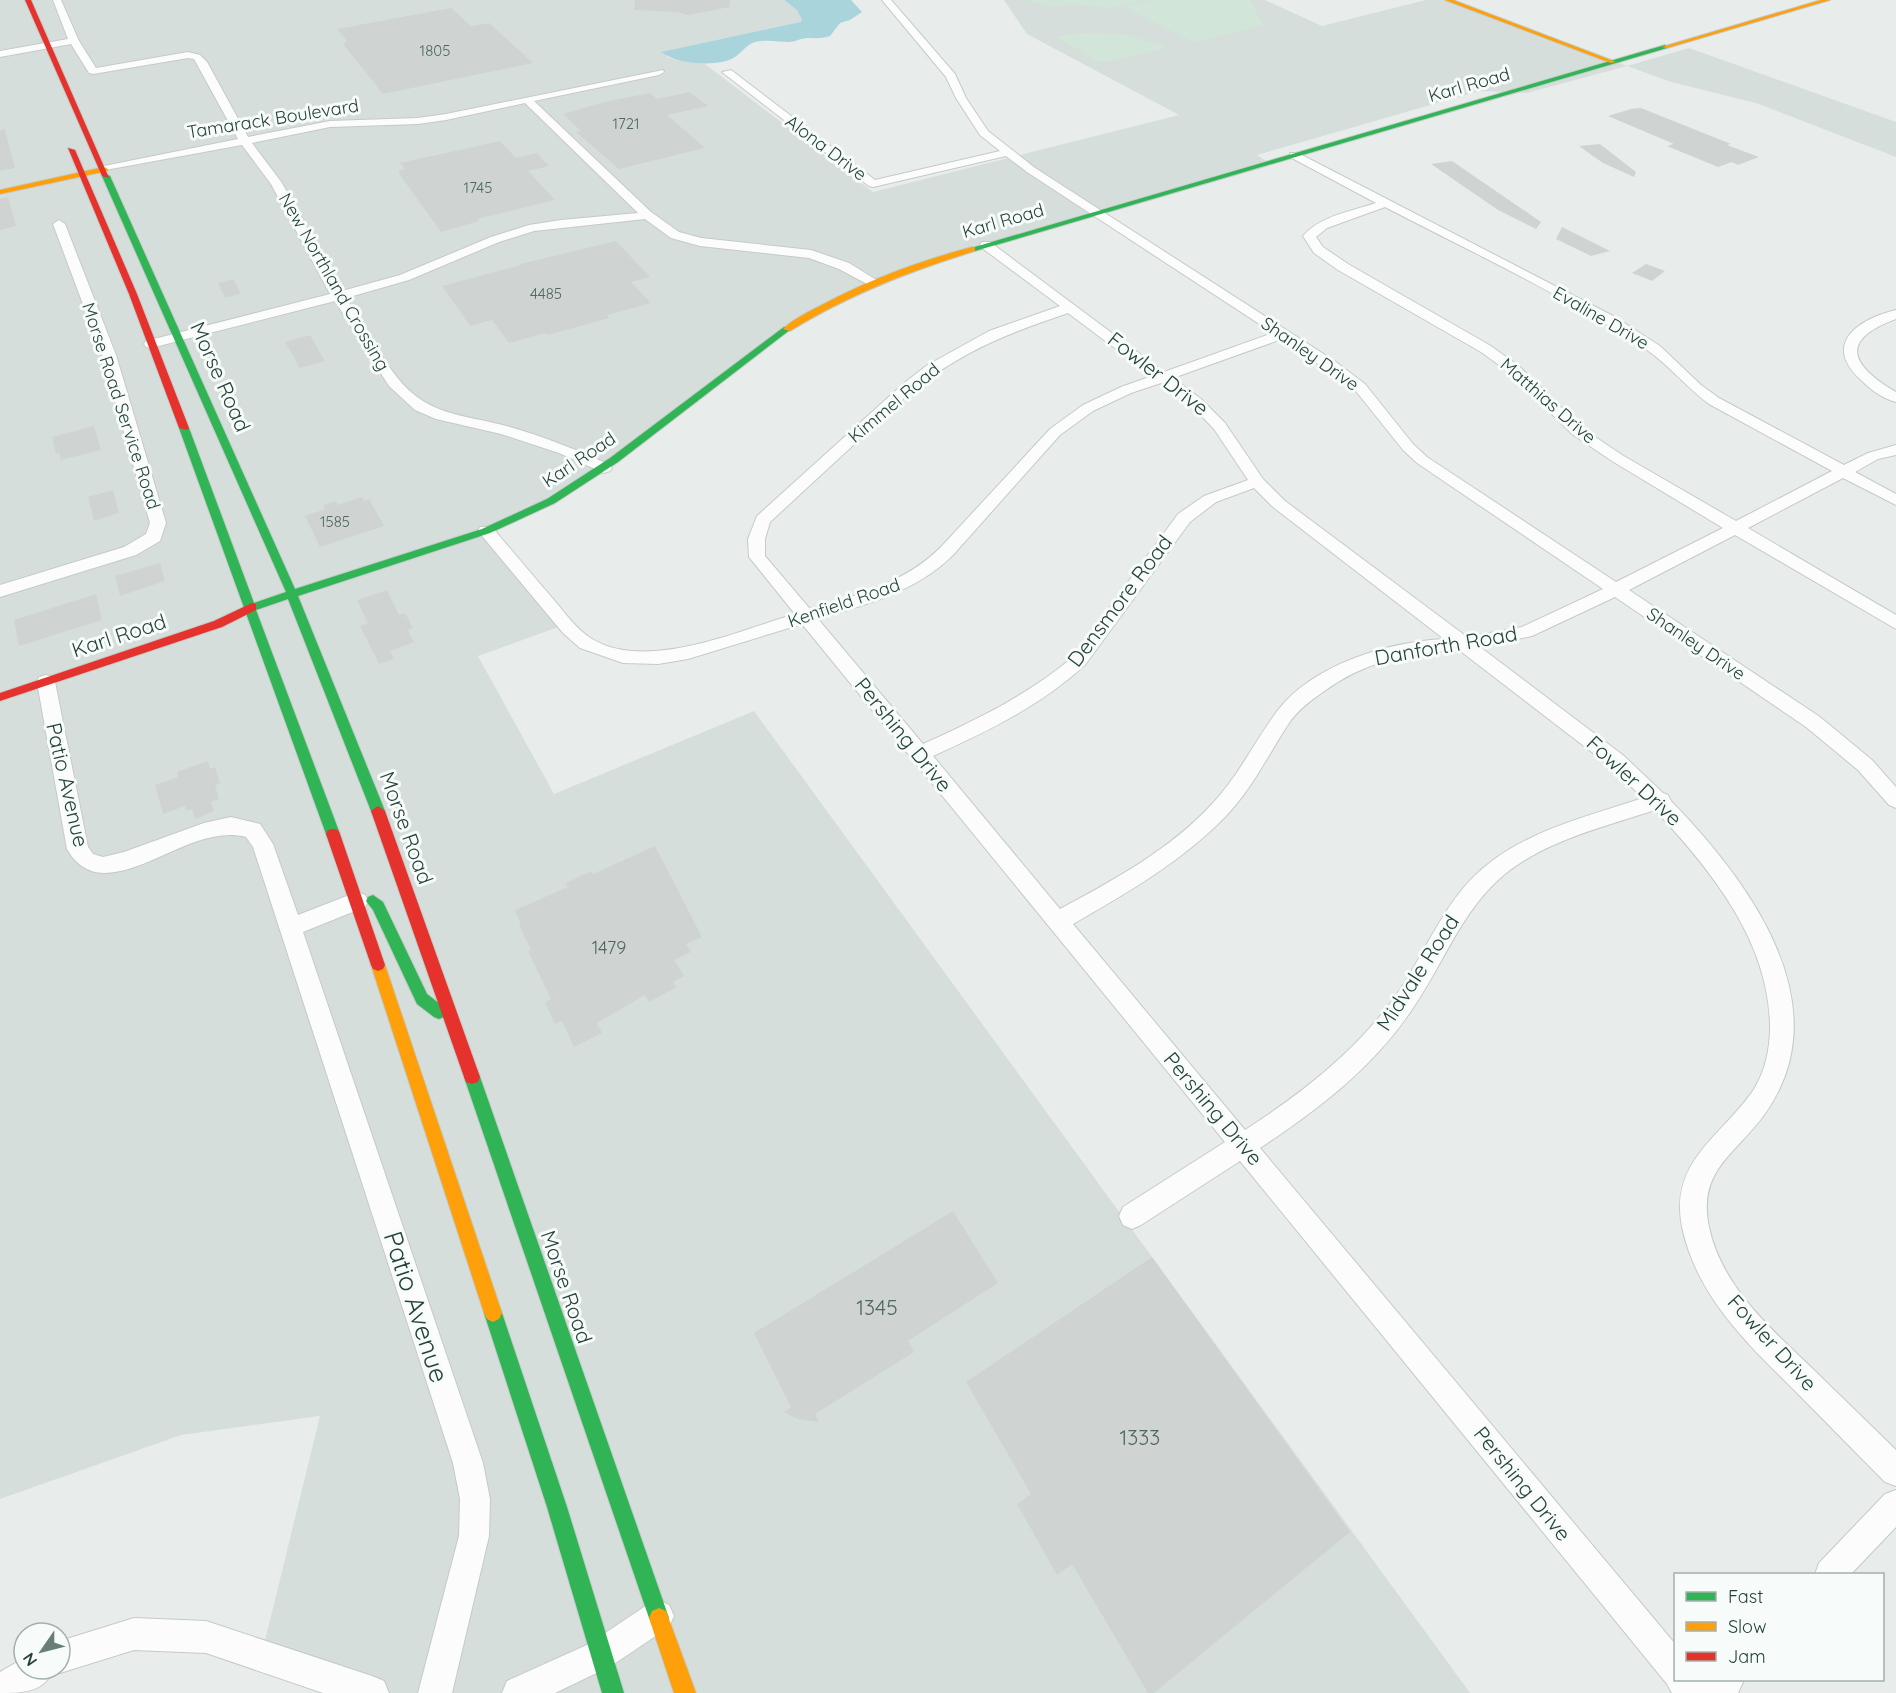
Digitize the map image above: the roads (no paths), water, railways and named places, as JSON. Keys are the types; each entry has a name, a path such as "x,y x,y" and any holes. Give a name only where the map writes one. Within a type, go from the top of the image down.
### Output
{"main road":[{"name":"Morse Road","path":"28,0 50,45 292,594 397,861 685,1693"},
{"path":"1448,0 1613,62"},
{"name":"Karl Road","path":"0,697 218,624 249,608 486,531 543,505 604,468 755,351 804,318 872,281 986,245 1827,0"},
{"path":"26,44 35,65"},
{"path":"65,136 151,344 304,752 357,901 557,1507 613,1693"},
{"name":"Tamarack Boulevard","path":"0,192 104,169"},
{"name":"Karl Road","path":"155,630 208,613 249,608"},
{"path":"357,901 371,899 378,906 423,999 451,1021"}],"street":[{"path":"0,54 26,44 50,45 74,41 57,0"},
{"name":"Shanley Drive","path":"886,0 951,76 984,132 1008,152 1031,170 1284,334 1360,387 1408,447 1422,460 1813,722 1864,765 1896,800"},
{"name":"New Northland Crossing","path":"74,41 93,71 188,55 197,57 211,76 244,140 276,183 338,296 394,383 420,407 441,416 505,429 604,468"},
{"name":"Tamarack Boulevard","path":"104,169 330,124 446,117 659,72"},
{"name":"Alona Drive","path":"727,72 873,184 1008,152"},
{"path":"527,100 647,215 675,235 700,242 811,254 844,266 872,281"},
{"name":"Evaline Drive","path":"1294,155 1610,321 1655,349 1714,402 1896,500"},
{"name":"Matthias Drive","path":"1386,203 1323,225 1309,236 1318,250 1343,267 1486,349 1515,370 1577,431 1617,458 1896,623"},
{"path":"151,344 421,273 497,237 534,227 571,222 608,221 647,215"},
{"name":"Morse Road Service Road","path":"0,591 130,551 154,537 158,523 109,354 58,224"},
{"name":"Fowler Drive","path":"986,245 1197,402 1220,426 1257,482 1295,518 1617,761 1661,801 1717,868 1749,915 1768,952 1780,987 1783,1023 1779,1057 1766,1091 1743,1123 1711,1153 1698,1176 1695,1223 1700,1245 1713,1274 1740,1314 1896,1471"},
{"name":"Kimmel Road","path":"754,546 756,533 763,520 778,504 922,375 994,334 1071,307"},
{"path":"1896,314 1867,326 1855,335 1850,347 1853,361 1865,377 1896,398"},
{"name":"Kenfield Road","path":"486,531 569,629 586,644 629,659 678,655 807,618 877,595 911,579 947,551 1055,432 1100,401 1284,334"},
{"name":"Danforth Road","path":"1058,921 1125,884 1191,837 1219,810 1244,780 1284,716 1296,702 1340,670 1371,658 1424,646 1464,644 1526,632 1560,618 1873,456 1896,450"},
{"name":"Densmore Road","path":"919,754 1000,717 1034,698 1060,679 1079,661 1184,518 1210,499 1257,482"},
{"name":"Pershing Drive","path":"754,546 758,557 807,618 1674,1669"},
{"name":"Patio Avenue","path":"46,682 78,849 86,860 103,864 126,860 204,831 231,825 253,830 263,844 468,1463 475,1499 474,1536 435,1693"},
{"name":"Midvale Road","path":"1132,1216 1281,1121 1343,1072 1380,1033 1408,996 1461,909 1482,882 1505,863 1533,847 1661,801"},
{"path":"292,927 357,901"},
{"path":"1832,1573 1896,1505"},
{"path":"519,1693 600,1655 658,1616"},
{"path":"72,1653 134,1634 206,1637 372,1693"},
{"path":"0,1690 16,1681"},
{"path":"1683,1681 1694,1693"},
{"path":"1714,1693 1727,1681"}],"water":[{"path":"784,0 851,0 862,12 840,23 830,36 805,38 791,42 756,42 735,57 718,63 687,62 661,52 800,22 802,20 797,10"}]}
